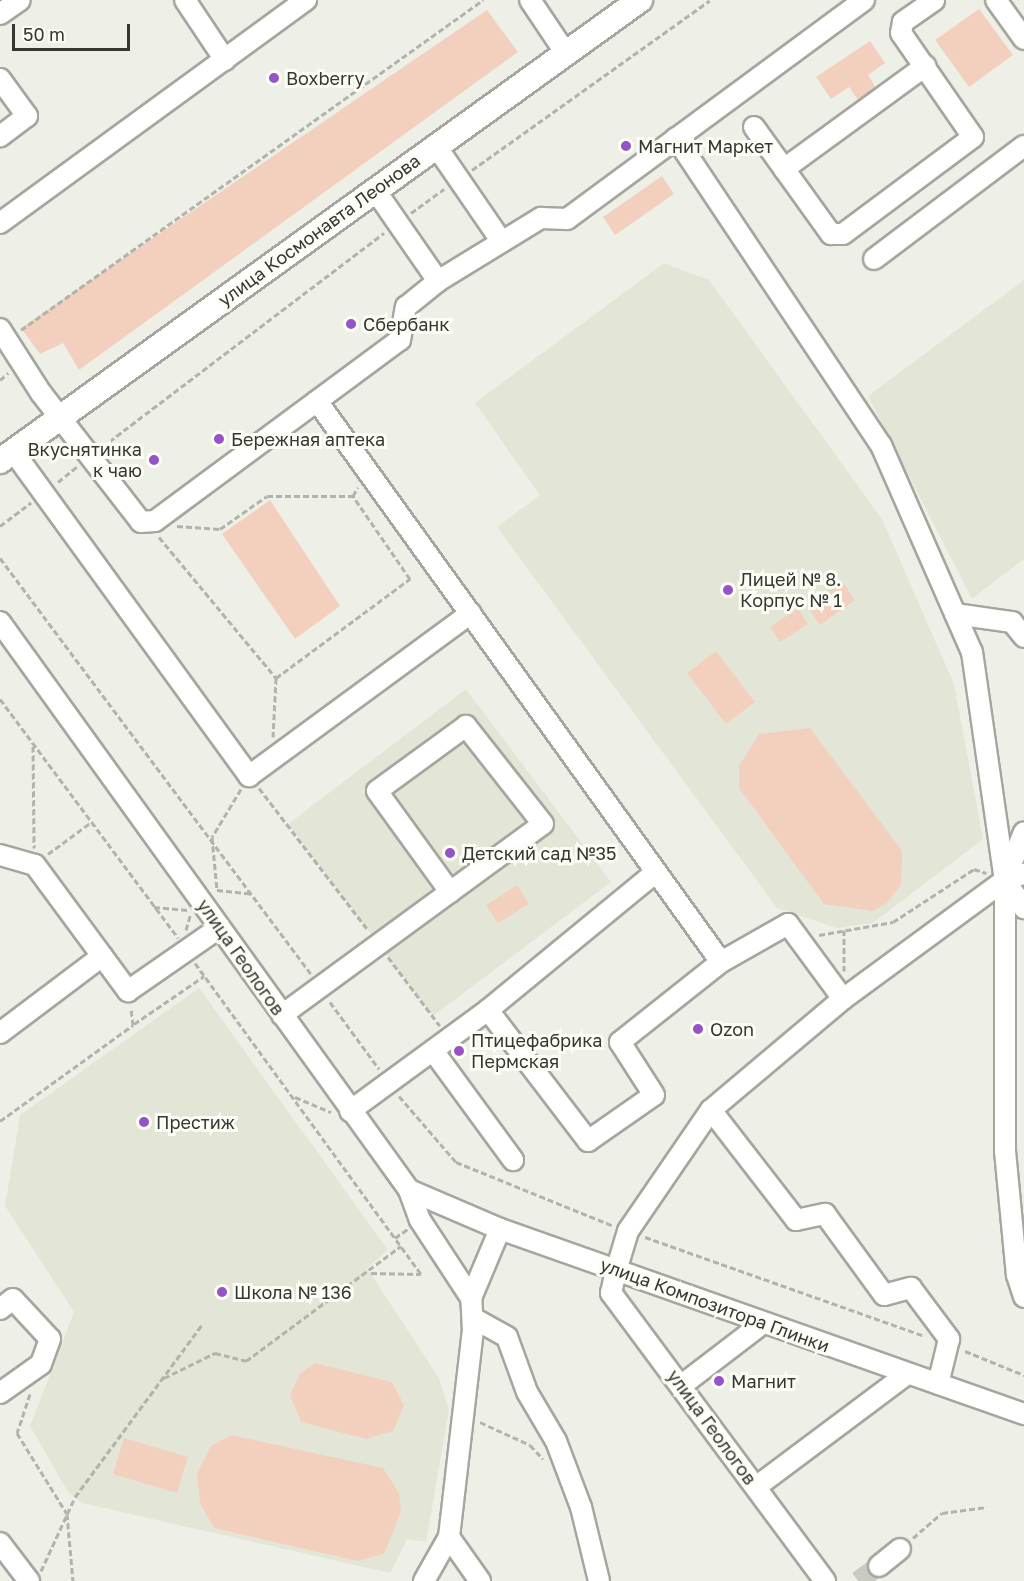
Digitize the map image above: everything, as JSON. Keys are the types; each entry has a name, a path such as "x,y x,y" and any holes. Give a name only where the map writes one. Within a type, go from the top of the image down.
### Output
{"main road":[{"name":"улица Космонавта Леонова","path":"7,456 640,0"}],"street":[{"path":"0,14 20,0"},
{"path":"185,0 225,60"},
{"path":"0,223 306,0"},
{"path":"530,0 565,52"},
{"path":"0,329 20,364 92,455 141,522 148,524 400,340 406,307 438,281 542,218 567,219 864,0"},
{"path":"754,127 831,234 843,234 870,215 973,136 900,27 934,0"},
{"path":"996,0 1024,39"},
{"path":"784,169 925,66"},
{"path":"0,79 27,116 0,136"},
{"path":"676,138 882,445 972,652 1005,880 1005,1151 1017,1275 1024,1297"},
{"path":"436,146 502,242"},
{"path":"874,259 1024,146"},
{"path":"375,190 438,281"},
{"path":"317,401 721,962"},
{"path":"7,456 43,494 249,776 471,613"},
{"path":"955,614 1012,622 1024,637"},
{"name":"улица Геологов","path":"4,636 282,1015 343,1115 409,1190 420,1220 471,1298"},
{"path":"282,1015 543,824 466,726 377,791 450,892"},
{"path":"1005,880 1024,832"},
{"path":"0,855 35,865 128,991 219,928"},
{"path":"343,1115 434,1052 656,872"},
{"path":"616,1271 628,1231 711,1110 843,999 1005,880 1024,874"},
{"path":"1005,880 1024,908"},
{"path":"488,1010 588,1141 654,1095 620,1042 721,962 788,924 843,999"},
{"path":"0,1033 102,956"},
{"path":"434,1052 513,1160"},
{"path":"711,1110 796,1220 825,1214 884,1295 911,1288 949,1339 938,1384"},
{"name":"улица Композитора Глинки","path":"409,1190 500,1229 1024,1414"},
{"path":"424,1581 449,1537 473,1318 471,1298 500,1229"},
{"name":"улица Геологов","path":"616,1271 611,1293 682,1385 825,1581"},
{"path":"0,1309 13,1299 50,1339 41,1364 0,1393"},
{"path":"473,1318 507,1337 526,1392 569,1474 599,1581"},
{"path":"682,1385 763,1323"},
{"path":"756,1487 908,1374"},
{"path":"449,1537 480,1581"},
{"path":"0,1543 29,1581"},
{"path":"879,1566 900,1549"}],"path":[{"path":"20,364 21,328 483,0"},
{"path":"0,526 398,222 710,0"},
{"path":"353,496 367,469"},
{"path":"148,524 220,529 267,496 353,496"},
{"path":"276,678 410,579 353,496"},
{"path":"148,524 276,678 272,759"},
{"path":"0,699 90,823 181,943 192,911 154,907"},
{"path":"33,745 35,865"},
{"path":"253,894 218,890 212,837 249,776 449,1039"},
{"path":"35,865 90,823"},
{"path":"799,938 893,922 974,869 1005,880"},
{"path":"843,999 844,930"},
{"path":"187,950 421,1274 371,1273"},
{"path":"0,1121 204,976"},
{"path":"128,991 134,1025"},
{"path":"294,1097 343,1115"},
{"path":"405,1217 418,1235"},
{"path":"395,1238 412,1226"},
{"path":"163,1379 216,1353 246,1361 371,1273 401,1246"},
{"path":"37,1581 67,1514 202,1325"},
{"path":"41,1364 17,1433 67,1514 73,1581"},
{"path":"471,1417 530,1445 546,1462"},
{"path":"900,1549 942,1513 987,1507"}],"shaded area":[{"path":"979,9 1013,55 969,87 935,40"},
{"path":"487,10 518,52 79,370 63,343 40,354 21,328"},
{"path":"870,41 885,63 868,75 878,91 860,103 849,87 831,99 816,77"},
{"path":"662,176 674,194 615,235 603,217"},
{"name":"Лицей № 8. Корпус № 1","path":"664,263 709,280 882,519 954,684 983,839 873,923 837,928 777,908 497,527 540,495 475,403"},
{"path":"1024,280 1024,559 972,599 868,396"},
{"path":"270,500 340,606 295,639 222,534"},
{"path":"842,581 855,600 820,625 807,606"},
{"path":"798,608 808,624 780,642 770,627"},
{"path":"716,651 755,702 726,724 687,673"},
{"name":"Детский сад №35","path":"466,689 611,882 433,1016 288,824"},
{"path":"810,728 902,851 901,884 887,903 872,911 824,904 739,788 739,766 759,734"},
{"path":"517,885 529,904 498,923 486,905"},
{"name":"Школа № 136","path":"199,988 388,1250 367,1268 439,1378 449,1410 426,1542 407,1539 390,1573 82,1503 68,1492 30,1426 74,1312 5,1206 20,1115"},
{"path":"315,1363 392,1382 404,1405 393,1431 366,1439 301,1422 290,1395 300,1374"},
{"path":"231,1435 383,1468 399,1493 401,1511 384,1554 357,1561 214,1528 200,1503 197,1474 211,1446"},
{"path":"124,1438 188,1457 177,1493 113,1474"}],"tunnel":[{"path":"858,1581 879,1566"}],"place":[{"name":"Boxberry","path":"274,78"},
{"name":"Магнит Маркет","path":"626,146"},
{"name":"Сбербанк","path":"351,324"},
{"name":"Бережная аптека","path":"219,439"},
{"name":"Вкуснятинка к чаю","path":"154,460"},
{"name":"Лицей № 8. Корпус № 1","path":"728,590"},
{"name":"Детский сад №35","path":"450,853"},
{"name":"Ozon","path":"698,1029"},
{"name":"Птицефабрика Пермская","path":"459,1051"},
{"name":"Престиж","path":"144,1122"},
{"name":"Школа № 136","path":"222,1292"},
{"name":"Магнит","path":"719,1381"}]}
